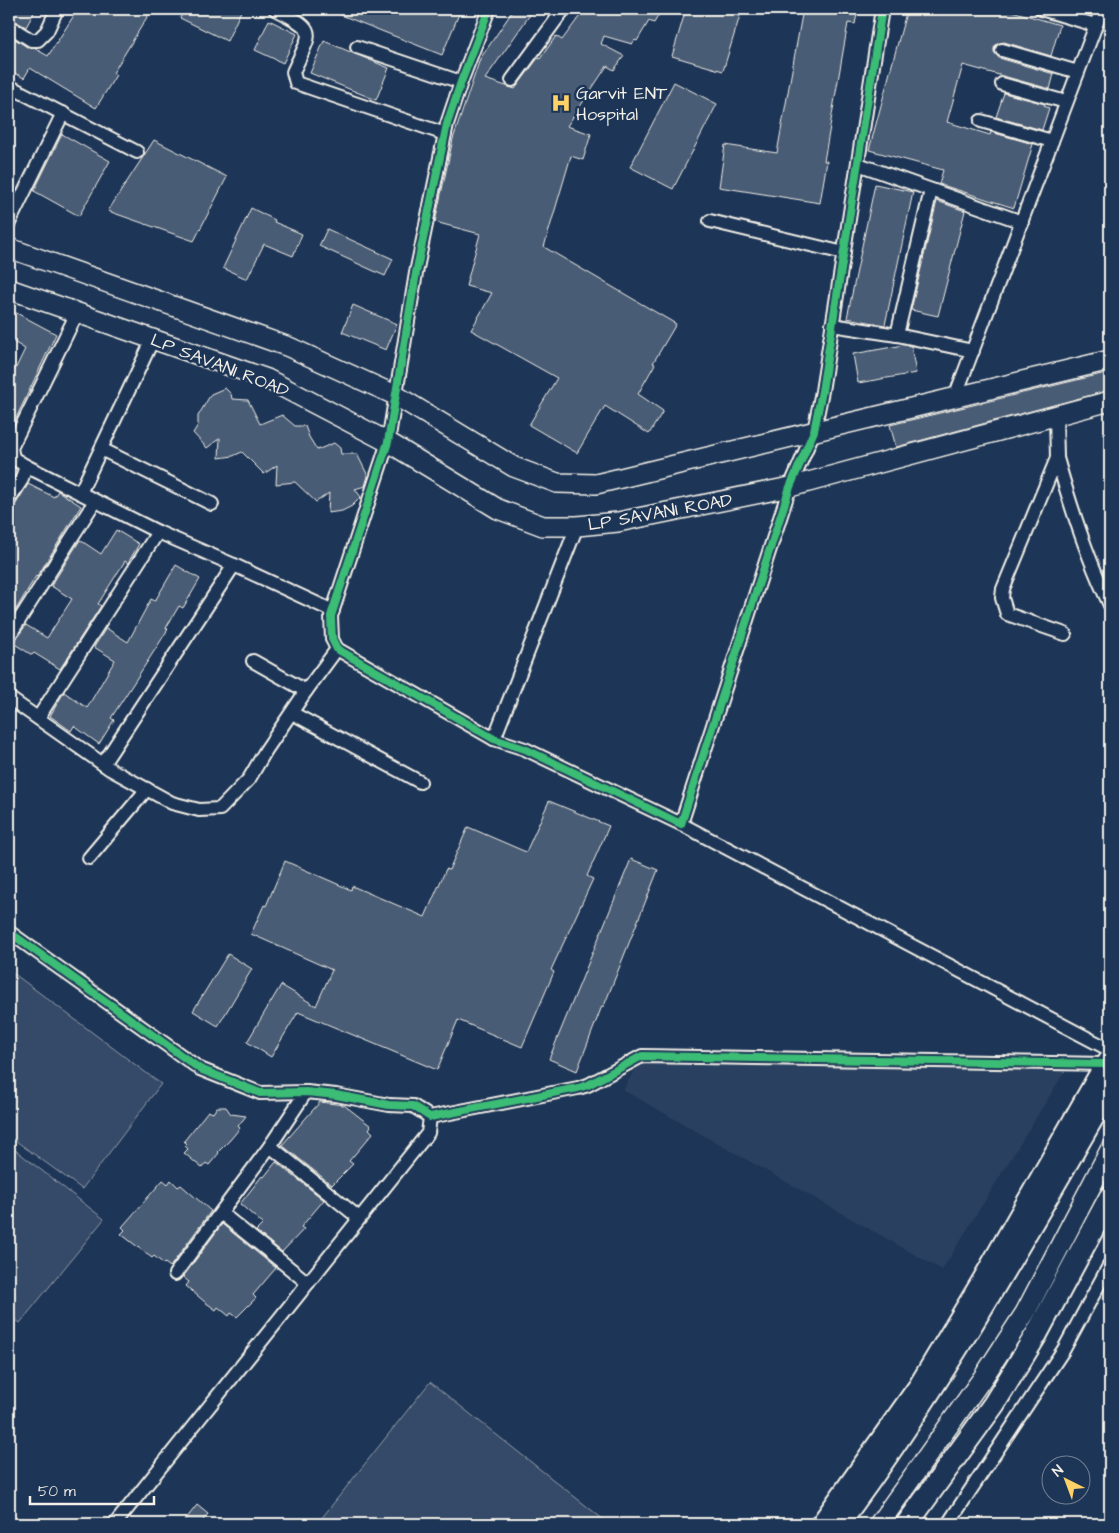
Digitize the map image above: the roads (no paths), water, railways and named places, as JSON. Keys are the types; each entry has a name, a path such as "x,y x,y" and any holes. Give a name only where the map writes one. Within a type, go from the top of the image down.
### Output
{"highway":[{"path":"838,1524 877,1472 961,1343 1110,1088"},
{"path":"907,1524 994,1404 1036,1335 1110,1197"}],"main road":[{"path":"9,248 289,347 395,395 514,466 557,483 596,484 1110,360"},
{"name":"LP SAVANI ROAD","path":"9,289 267,379 388,442 498,509 544,526 577,526 618,522 790,487 1110,401"},
{"path":"879,1524 984,1376 1025,1313 1110,1150"}],"street":[{"path":"9,26 32,40 38,40 47,31 57,9"},
{"path":"275,9 304,24 307,30 308,38 293,72 296,83 445,134"},
{"path":"489,9 461,82 445,134 416,272 388,442 331,616 332,639 337,649 494,740 525,749 681,824 1108,1057"},
{"path":"512,80 564,9"},
{"path":"681,824 790,487 814,431 882,9"},
{"path":"1041,9 1095,25"},
{"path":"955,397 1102,9"},
{"path":"357,47 461,82"},
{"path":"1002,50 1078,72"},
{"path":"1002,84 1066,102"},
{"path":"9,86 137,152"},
{"path":"9,223 63,113"},
{"path":"981,121 1052,141"},
{"path":"858,164 1022,222"},
{"path":"897,335 930,190"},
{"path":"710,221 844,253"},
{"path":"77,313 11,448 13,458 158,532 333,611"},
{"path":"832,325 897,335 973,351"},
{"path":"80,493 153,339"},
{"path":"1056,416 1057,458 1069,502 1098,580 1110,605"},
{"path":"101,449 212,504"},
{"path":"1057,458 1003,589 1002,598 1007,614 1065,634"},
{"path":"9,500 21,481 26,466"},
{"path":"9,636 96,501"},
{"path":"494,740 577,526"},
{"path":"38,718 158,532"},
{"path":"103,764 234,565"},
{"path":"9,698 103,764 172,803 199,810 220,808 249,779 266,750 337,649"},
{"path":"253,661 306,691"},
{"path":"292,713 420,782"},
{"path":"89,858 147,789"},
{"path":"9,932 200,1069 260,1093 306,1092 336,1095 389,1105 414,1106 430,1117 578,1088 642,1056 1108,1057"},
{"path":"818,1524 918,1384 980,1282 1108,1057"},
{"path":"175,1274 270,1146 306,1092"},
{"path":"115,1524 428,1133 430,1117"},
{"path":"270,1146 359,1218"},
{"path":"220,1213 308,1283"},
{"path":"948,1524 1064,1349 1110,1264"}],"place":[{"name":"Garvit ENT Hospital","path":"561,103"}]}
